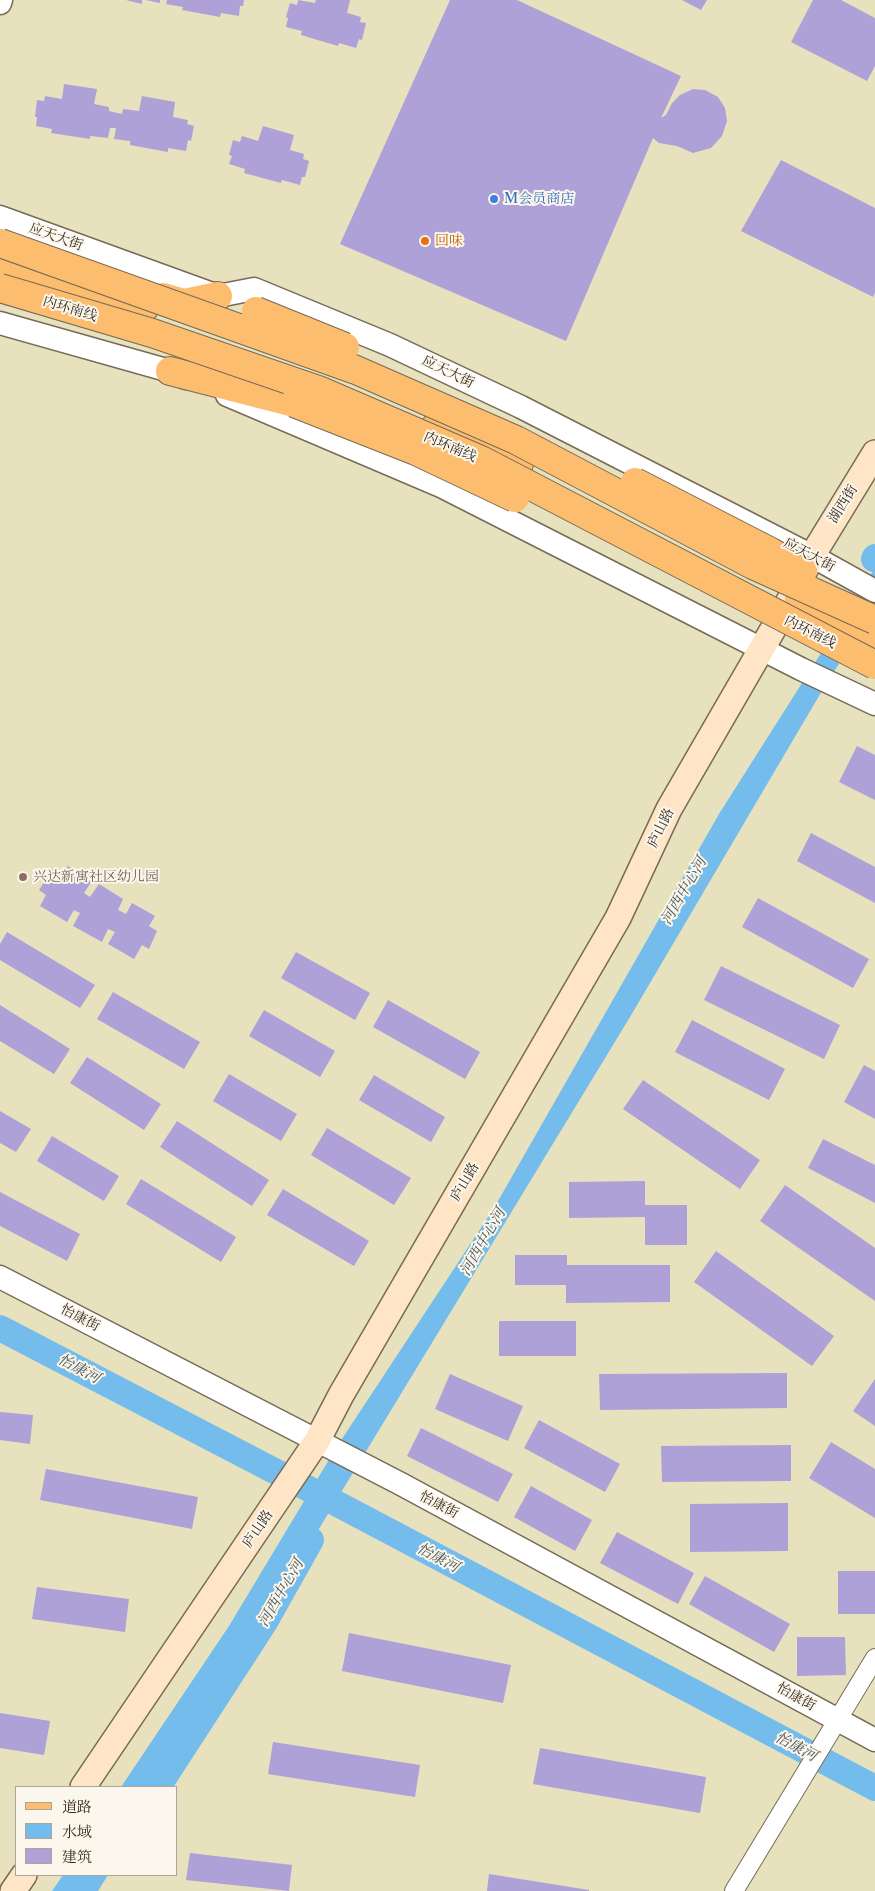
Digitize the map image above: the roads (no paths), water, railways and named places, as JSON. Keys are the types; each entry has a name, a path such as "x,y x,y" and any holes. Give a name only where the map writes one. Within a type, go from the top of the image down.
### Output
{"main road":[{"path":"0,243 356,370 516,440 753,565 875,620"},
{"path":"0,256 184,303 218,296"},
{"path":"0,261 191,323 332,373 489,440 790,600 875,651"},
{"path":"0,274 130,314 330,380 485,447 790,600 875,638"},
{"name":"内环南线","path":"0,288 152,333 320,391 481,460 875,667"},
{"path":"191,323 256,311 415,376 674,502 771,552 875,614"},
{"path":"170,371 294,403 416,451 508,494 742,616 875,667"},
{"name":"湖西街","path":"812,556 875,453"},
{"name":"庐山路","path":"84,1786 260,1526 322,1447 341,1394 618,918 669,809 790,600 812,556"},
{"path":"13,1891 23,1876"}],"street":[{"name":"应天大街","path":"0,217 218,296 254,289 390,345 522,407 812,556 875,591"},
{"path":"0,322 170,371 442,487 875,704"},
{"name":"怡康街","path":"0,1276 322,1447 401,1484 875,1740"},
{"path":"734,1891 875,1658"}],"water":[{"path":"875,568 875,607 826,684 630,1017 163,1786 122,1786 229,1626 336,1448 494,1208 719,814"},
{"path":"62,1876 107,1876 98,1891 52,1891"}],"waterway":[{"name":"怡康河","path":"0,1328 875,1788"},
{"name":"河西中心河","path":"159,1786 265,1622 311,1540"}],"place":[{"name":"M会员商店","path":"494,199"},
{"name":"回味","path":"425,241"},
{"name":"兴达新寓社区幼儿园","path":"23,877"}]}
